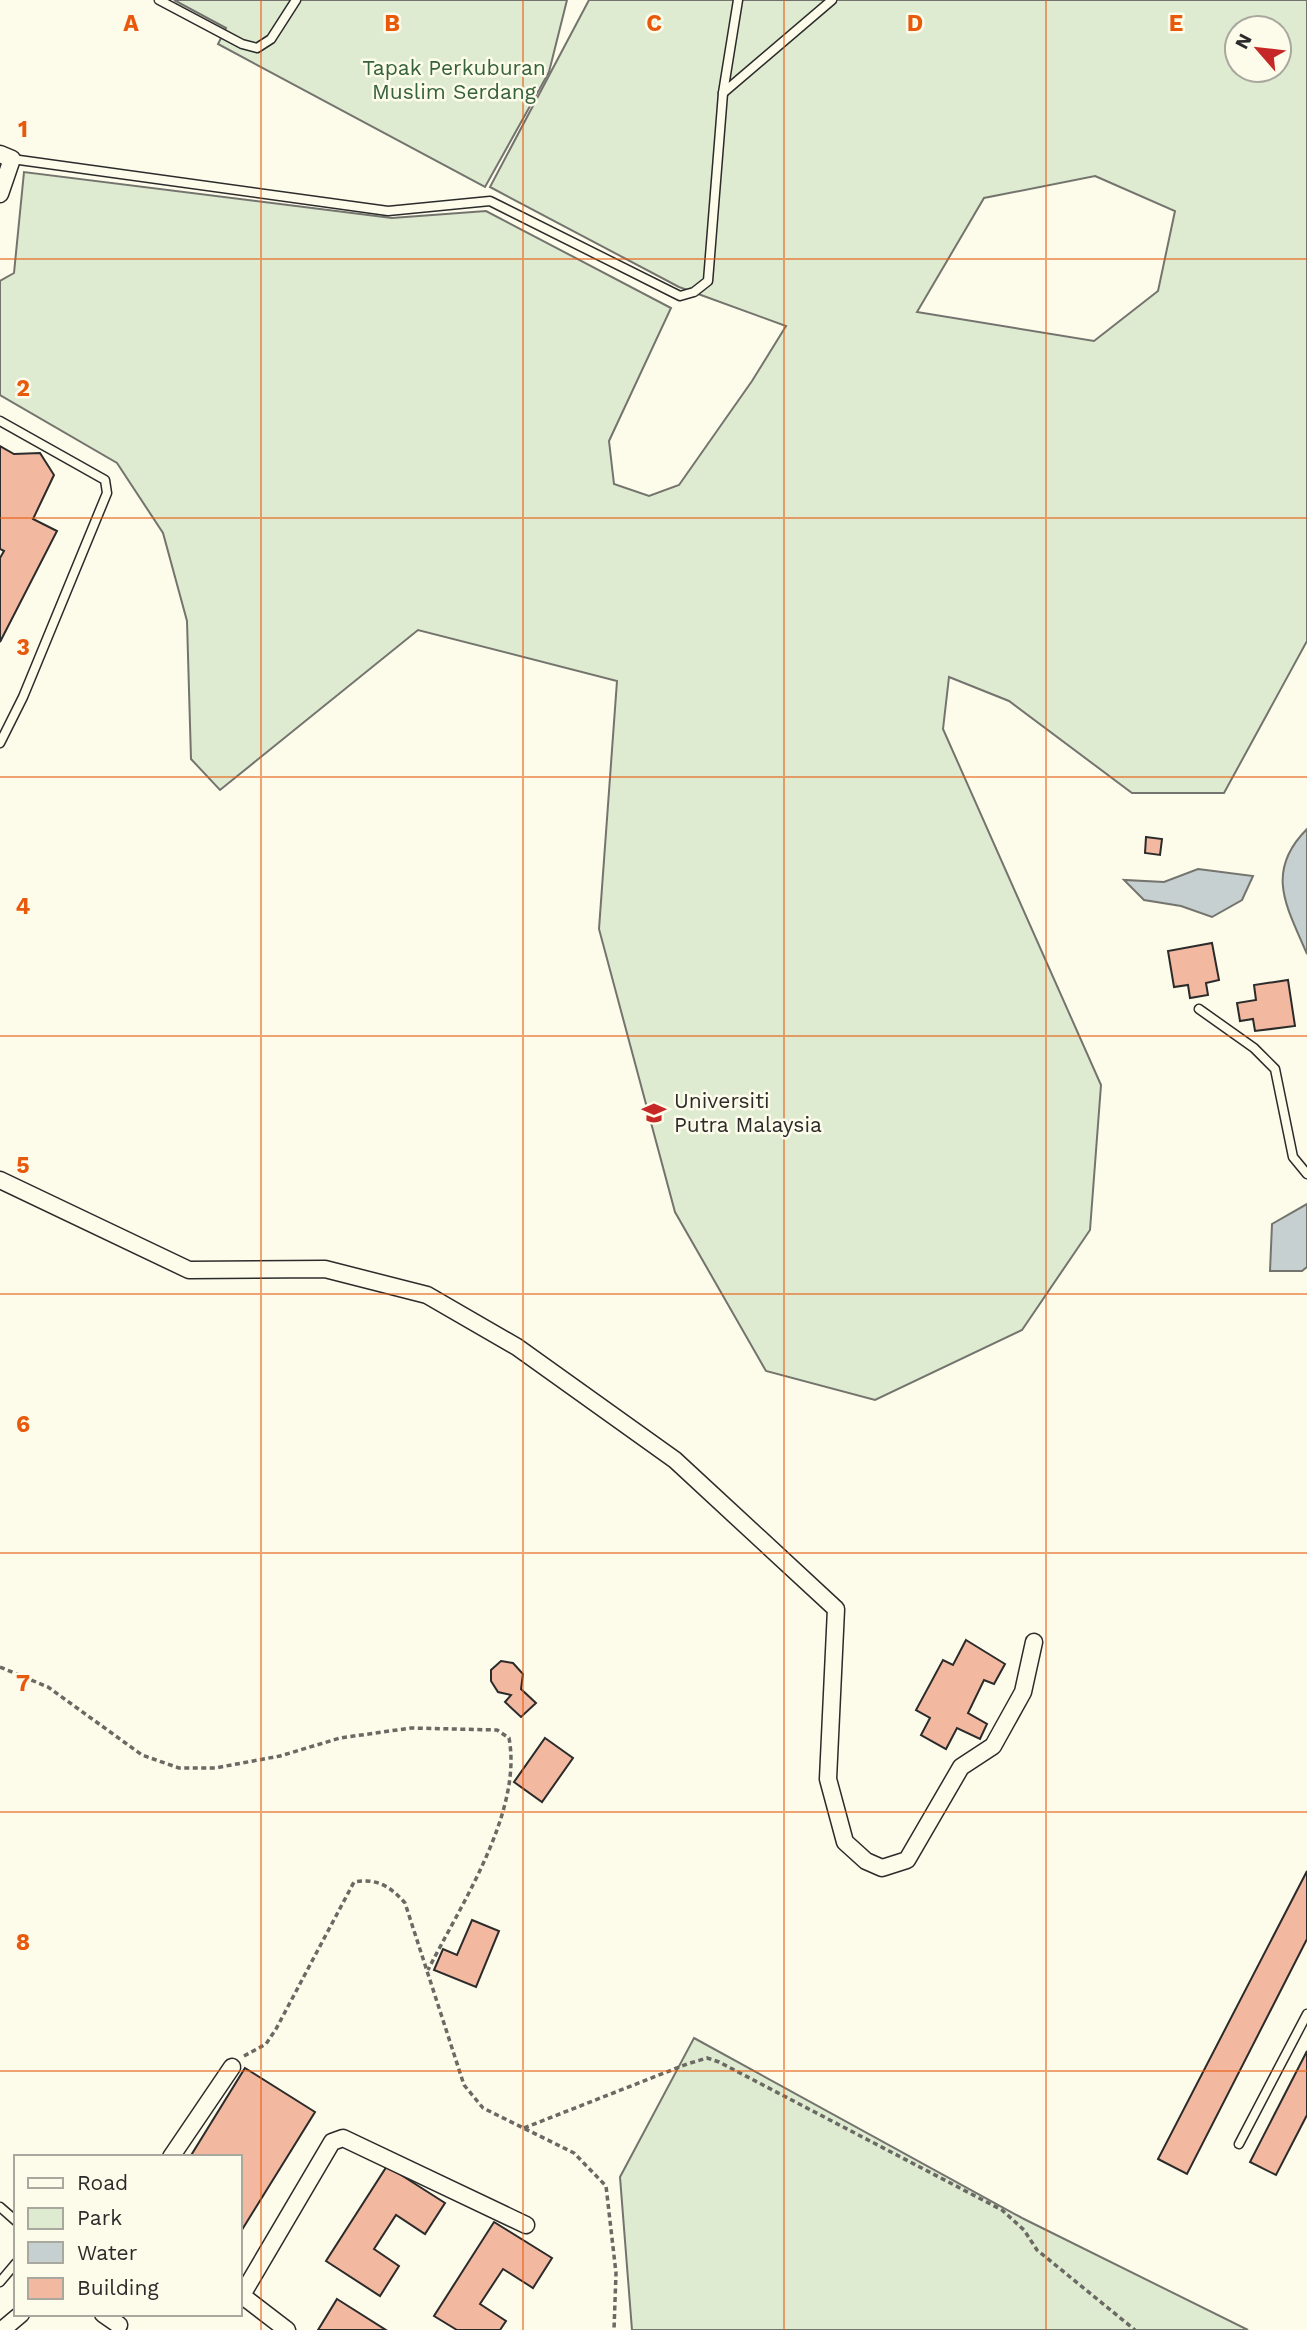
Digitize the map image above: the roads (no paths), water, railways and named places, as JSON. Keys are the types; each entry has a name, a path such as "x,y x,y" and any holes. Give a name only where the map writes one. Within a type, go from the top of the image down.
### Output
{"street":[{"path":"0,194 6,156"},
{"path":"0,1180 189,1270 325,1269 427,1295 517,1347 675,1460 836,1609 828,1779 845,1842 866,1861 882,1868 907,1860 961,1767 993,1746 1023,1692 1034,1642"},
{"path":"172,2155 232,2067"},
{"path":"242,2293 332,2142 343,2138 526,2225"},
{"path":"242,2296 287,2330"},
{"path":"2,2330 19,2316"},
{"path":"106,2316 119,2325"}],"lane":[{"path":"159,0 242,44 257,48 271,39 296,0"},
{"path":"6,156 388,211 490,201 680,296 694,292 708,281 723,93 738,0"},
{"path":"723,93 832,0"},
{"path":"0,421 105,480 107,492 23,697 0,743"},
{"path":"1199,1009 1254,1048 1275,1069 1293,1157 1307,1174"},
{"path":"1239,2144 1307,2014"},
{"path":"0,2207 14,2219"},
{"path":"0,2282 14,2265"}],"water":[{"path":"1307,829 1307,954 1287,905 1283,875 1286,860"},
{"path":"1198,869 1253,876 1242,900 1212,917 1181,906 1144,900 1124,880 1164,882"},
{"path":"1307,1204 1307,1267 1302,1271 1270,1271 1272,1224"}],"place":[{"name":"Universiti Putra Malaysia","path":"654,1113"}],"park label":[{"name":"Tapak Perkuburan Muslim Serdang","path":"454,80"}]}
